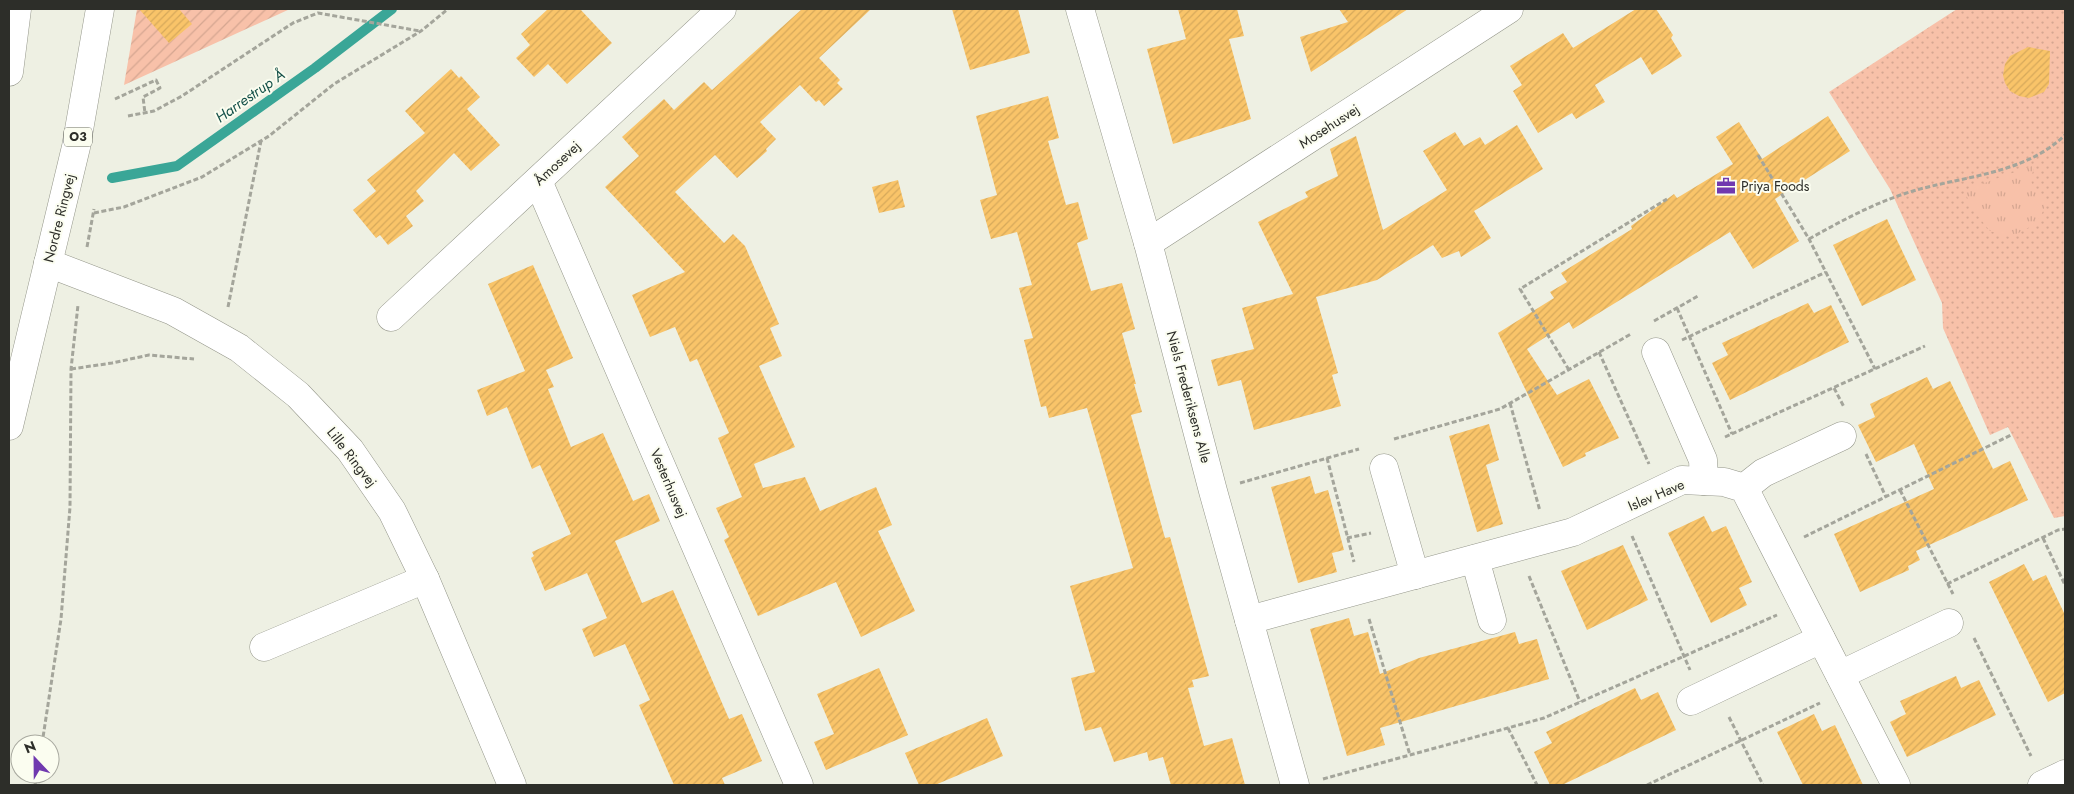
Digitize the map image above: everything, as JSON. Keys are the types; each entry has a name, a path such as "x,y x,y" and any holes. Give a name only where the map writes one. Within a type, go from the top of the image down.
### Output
{"street":[{"path":"9,72 17,9"},
{"name":"Nordre Ringvej","path":"9,426 76,147 100,9"},
{"name":"Åmosevej","path":"392,317 722,9"},
{"name":"Niels Frederiksens Alle","path":"1080,9 1148,243 1249,620 1307,783"},
{"name":"Mosehusvej","path":"1148,243 1509,9"},
{"name":"Vesterhusvej","path":"538,182 799,785"},
{"name":"Lille Ringvej","path":"48,263 173,311 239,348 298,395 350,450 392,511 426,579 512,785"},
{"path":"1656,352 1703,460 1704,481"},
{"path":"1842,436 1763,473 1744,488 1896,785"},
{"path":"1384,468 1415,575"},
{"name":"Islev Have","path":"1249,620 1574,532 1682,480 1724,482 1744,488"},
{"path":"1475,559 1492,620"},
{"path":"264,647 426,579"},
{"path":"1843,683 1949,623"},
{"path":"1703,695 1821,639"},
{"path":"2042,785 2065,774"}],"path":[{"path":"94,213 124,207 202,177 261,140 334,84 421,31 448,9"},
{"path":"128,116 154,111 182,96 293,24 318,13 421,31"},
{"path":"112,101 156,80 160,88 143,97 145,113"},
{"path":"1809,239 1869,206 1913,191 2018,165 2056,144 2065,135"},
{"path":"221,338 261,140"},
{"path":"1758,154 1809,239 1875,369"},
{"path":"1569,370 1520,289 1667,199"},
{"path":"1656,352 1826,272"},
{"path":"1651,323 1698,296"},
{"path":"1677,308 1732,434"},
{"path":"1386,441 1500,409 1634,333"},
{"path":"1698,449 1924,346"},
{"path":"1599,352 1661,491"},
{"path":"44,734 61,619 70,507 71,369 149,355 202,360"},
{"path":"1510,403 1548,539"},
{"path":"1776,550 2011,435"},
{"path":"1213,491 1360,449"},
{"path":"1621,510 1684,657 1703,695 1740,741 1763,785"},
{"path":"1948,584 2065,529"},
{"path":"2043,538 2065,585"},
{"path":"1518,547 1580,702"},
{"path":"1307,783 1544,718 1803,604"},
{"path":"1647,785 1740,741 1843,683"},
{"path":"1508,728 1538,785"}],"green space":[{"path":"137,9 290,9 124,85"},
{"path":"1957,9 2065,9 2065,516 2054,518 2008,427 1990,435 1943,328 1942,303 1890,189 1829,92"},
{"path":"2035,165 2031,179 2032,183 2045,201 2038,220 2028,228 2010,237 1990,231 1970,206 1965,190"}],"building":[{"path":"139,9 179,9 192,24 169,43"},
{"path":"548,9 580,9 612,43 567,84 548,64 534,77 516,58 530,45 521,34"},
{"path":"802,9 871,9 819,58 840,80 837,83 843,89 824,106 819,100 816,102 800,85 760,122 776,139 766,149 767,151 737,178 715,155 675,192 724,243 733,234 745,246 779,324 770,328 782,356 759,366 795,447 754,464 763,488 805,477 820,511 876,487 892,525 878,531 915,611 861,637 836,582 758,616 724,540 729,537 716,508 742,497 718,438 729,433 697,359 690,362 675,327 650,337 632,295 685,272 605,187 639,156 622,137 664,99 674,110 704,82 712,90"},
{"path":"952,9 1018,9 1030,53 970,70"},
{"path":"1178,9 1237,9 1244,36 1229,39 1251,119 1173,144 1147,49 1186,39"},
{"path":"1339,9 1408,9 1311,72 1300,37 1348,22"},
{"path":"1636,9 1656,9 1673,35 1671,38 1682,56 1652,75 1641,57 1595,85 1605,102 1576,119 1572,113 1538,133 1513,91 1522,85 1510,66 1563,33 1573,48"},
{"path":"2028,47 2050,51 2049,84 2044,92 2029,98 2019,96 2010,91 2003,75 2005,64 2010,56"},
{"path":"451,69 459,78 461,76 480,97 467,109 500,145 471,171 454,153 416,191 424,201 406,216 413,226 388,245 380,235 376,238 353,210 376,191 367,180 425,133 405,111"},
{"path":"1048,96 1059,138 1048,141 1066,205 1078,202 1088,239 1077,243 1091,291 1122,283 1135,329 1122,333 1142,412 1131,415 1165,538 1170,537 1209,676 1192,680 1194,687 1188,688 1204,746 1232,738 1245,785 1171,785 1163,757 1149,761 1147,752 1114,762 1101,727 1085,731 1071,678 1095,672 1070,586 1133,568 1087,408 1049,418 1046,406 1041,407 1024,340 1033,338 1019,288 1032,285 1017,232 991,239 980,200 997,195 976,116"},
{"path":"1828,116 1850,151 1775,199 1799,241 1753,269 1730,232 1573,329 1569,322 1527,349 1557,395 1589,379 1619,438 1585,453 1586,456 1563,467 1498,333 1554,298 1550,292 1567,282 1561,273 1632,229 1631,226 1674,194 1677,198 1733,164 1716,137 1739,122 1762,159"},
{"path":"1517,125 1543,169 1474,211 1491,238 1461,257 1459,251 1442,258 1433,245 1377,280 1316,297 1338,373 1332,375 1341,406 1254,430 1241,380 1218,386 1211,360 1254,349 1242,308 1293,294 1258,222 1308,197 1305,192 1338,176 1330,149 1356,136 1383,230 1447,190 1423,151 1455,132 1464,146 1480,137 1485,145"},
{"path":"898,180 905,207 879,213 872,187"},
{"path":"1887,219 1916,280 1862,306 1833,245"},
{"path":"533,265 573,358 546,370 554,387 548,389 571,447 603,433 633,501 649,494 660,521 615,541 642,603 673,590 729,719 742,714 762,761 722,778 725,785 674,785 639,705 650,700 625,644 594,657 582,629 607,618 587,573 545,591 531,558 534,556 532,552 571,534 540,465 532,469 507,407 487,416 477,390 525,371 488,284"},
{"path":"1808,303 1814,313 1831,305 1849,342 1730,400 1712,363 1728,355 1722,343"},
{"path":"1927,377 1933,389 1950,381 1993,469 2010,461 2028,500 1916,551 1920,560 1908,566 1909,570 1860,592 1834,534 1934,489 1914,444 1876,462 1858,425 1875,417 1870,404"},
{"path":"1489,424 1499,460 1486,465 1503,524 1477,532 1449,436"},
{"path":"1310,476 1315,494 1328,490 1344,550 1332,553 1337,572 1298,583 1271,487"},
{"path":"1704,516 1712,532 1726,526 1752,582 1739,588 1747,605 1711,623 1668,533"},
{"path":"1623,545 1648,600 1587,630 1561,571"},
{"path":"2024,564 2033,581 2046,575 2065,615 2065,693 2048,702 1989,582"},
{"path":"1349,618 1354,636 1368,632 1380,674 1419,658 1515,632 1519,644 1537,639 1549,679 1380,728 1385,745 1347,756 1310,629"},
{"path":"879,668 908,735 826,770 814,742 834,734 817,694"},
{"path":"1956,676 1961,688 1979,680 1996,715 1907,757 1890,722 1906,714 1900,701"},
{"path":"1635,688 1641,700 1658,692 1676,730 1562,785 1550,785 1534,752 1552,743 1546,732"},
{"path":"1814,714 1822,731 1835,725 1863,785 1803,785 1777,732"},
{"path":"987,718 1003,756 935,785 919,785 905,753"}],"waterway":[{"name":"Harrestrup Å","path":"112,178 177,166 315,68 392,9"}],"place":[{"name":"Priya Foods","path":"1726,186"}]}
